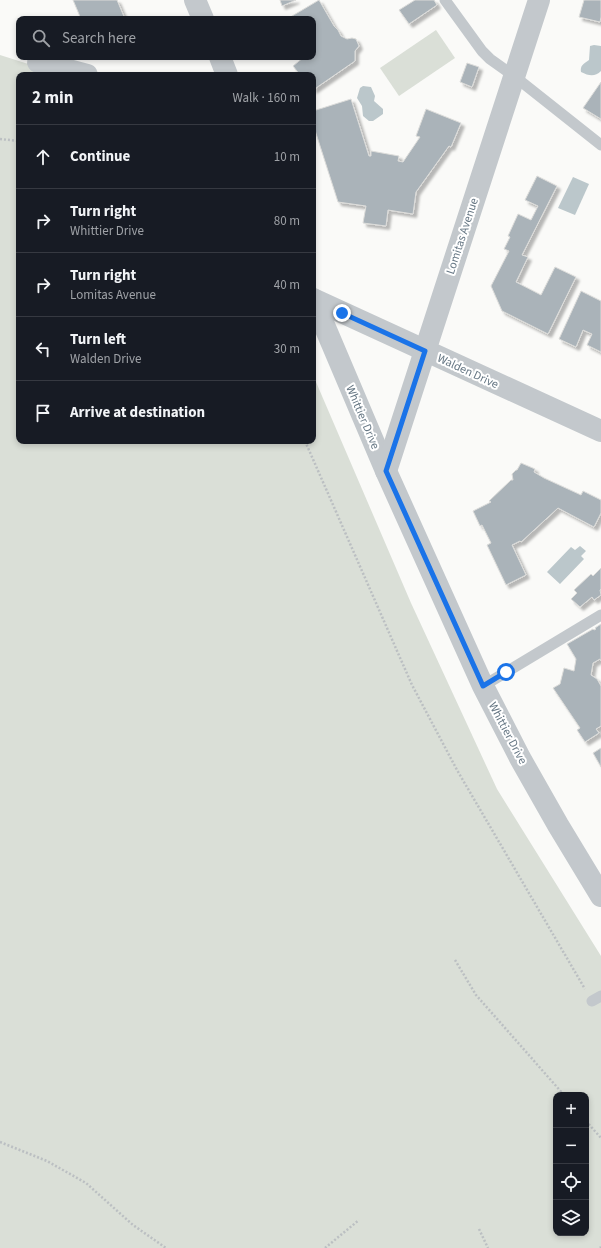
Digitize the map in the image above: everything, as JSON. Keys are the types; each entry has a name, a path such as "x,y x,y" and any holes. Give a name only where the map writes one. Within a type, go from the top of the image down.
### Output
{"street":[{"path":"195,0 202,16"},
{"name":"Lomitas Avenue","path":"386,471 539,0"},
{"path":"221,60 226,72"},
{"path":"38,62 76,72"},
{"name":"Walden Drive","path":"316,300 601,432"},
{"name":"Whittier Drive","path":"316,306 386,471 483,686 520,758 601,896"}],"lane":[{"path":"445,0 482,51 490,59 514,76 601,145"},
{"path":"483,686 601,615"}],"path":[{"path":"0,139 16,141"},
{"path":"306,444 412,686 457,770 597,999"},
{"path":"455,960 476,995 561,1092"},
{"path":"589,1124 601,1138"},
{"path":"0,1142 48,1161 86,1183 133,1225 166,1248"},
{"path":"325,1248 358,1220"},
{"path":"479,1229 488,1248"}],"shaded area":[{"path":"436,30 455,58 399,96 380,68"},
{"path":"590,46 601,46 601,71 594,75 589,75 581,72 581,68 589,60"},
{"path":"0,55 54,72 16,72 16,444 316,444 316,382 411,603 497,789 601,956 601,1248 0,1248"},
{"path":"363,86 371,87 375,96 374,101 383,109 383,114 373,121 369,121 363,116 362,106 357,98 360,88"},
{"path":"573,177 589,184 575,215 558,208"},
{"path":"580,546 586,551 581,556 584,559 560,584 547,572 571,547 575,550"}],"building":[{"path":"73,0 117,0 124,16 80,16"},
{"path":"280,0 296,0 282,6"},
{"path":"319,0 341,36 347,39 356,39 359,46 355,51 355,61 316,88 316,72 298,72 293,66 300,60 316,60 316,16 292,16"},
{"path":"415,0 434,0 437,5 409,24 399,10"},
{"path":"584,0 601,0 600,22 579,17"},
{"path":"467,63 479,67 472,87 460,82"},
{"path":"601,82 601,119 583,108"},
{"path":"351,99 369,156 371,156 371,151 399,156 398,161 403,162 420,137 416,136 426,109 461,123 451,147 449,146 416,192 413,214 388,210 386,226 363,223 366,206 338,202 316,133 316,110"},
{"path":"537,176 557,186 522,255 528,257 516,282 541,295 555,267 576,277 548,334 502,311 491,286 509,251 504,249 518,214 531,220 538,206 525,200"},
{"path":"581,291 601,301 601,352 587,345 592,334 583,330 576,347 559,339"},
{"path":"521,463 535,469 534,472 544,478 581,495 583,491 601,500 601,513 594,527 558,508 521,542 520,541 512,545 526,575 506,585 487,545 491,543 482,525 480,526 473,511 491,502 489,501 511,480 513,480 512,474 517,470"},
{"path":"601,568 601,595 594,600 592,597 580,607 571,599 577,593 574,590 591,574 593,576"},
{"path":"601,624 601,661 600,659 593,663 591,675 597,679 601,686 601,726 596,729 599,733 585,742 577,730 580,728 553,688 560,684 564,668 574,671 576,659 567,644 593,629 596,629 595,628"},
{"path":"601,748 601,767 593,753"}],"route":[{"path":"342,313 425,351 386,471 483,686 506,672"}]}
